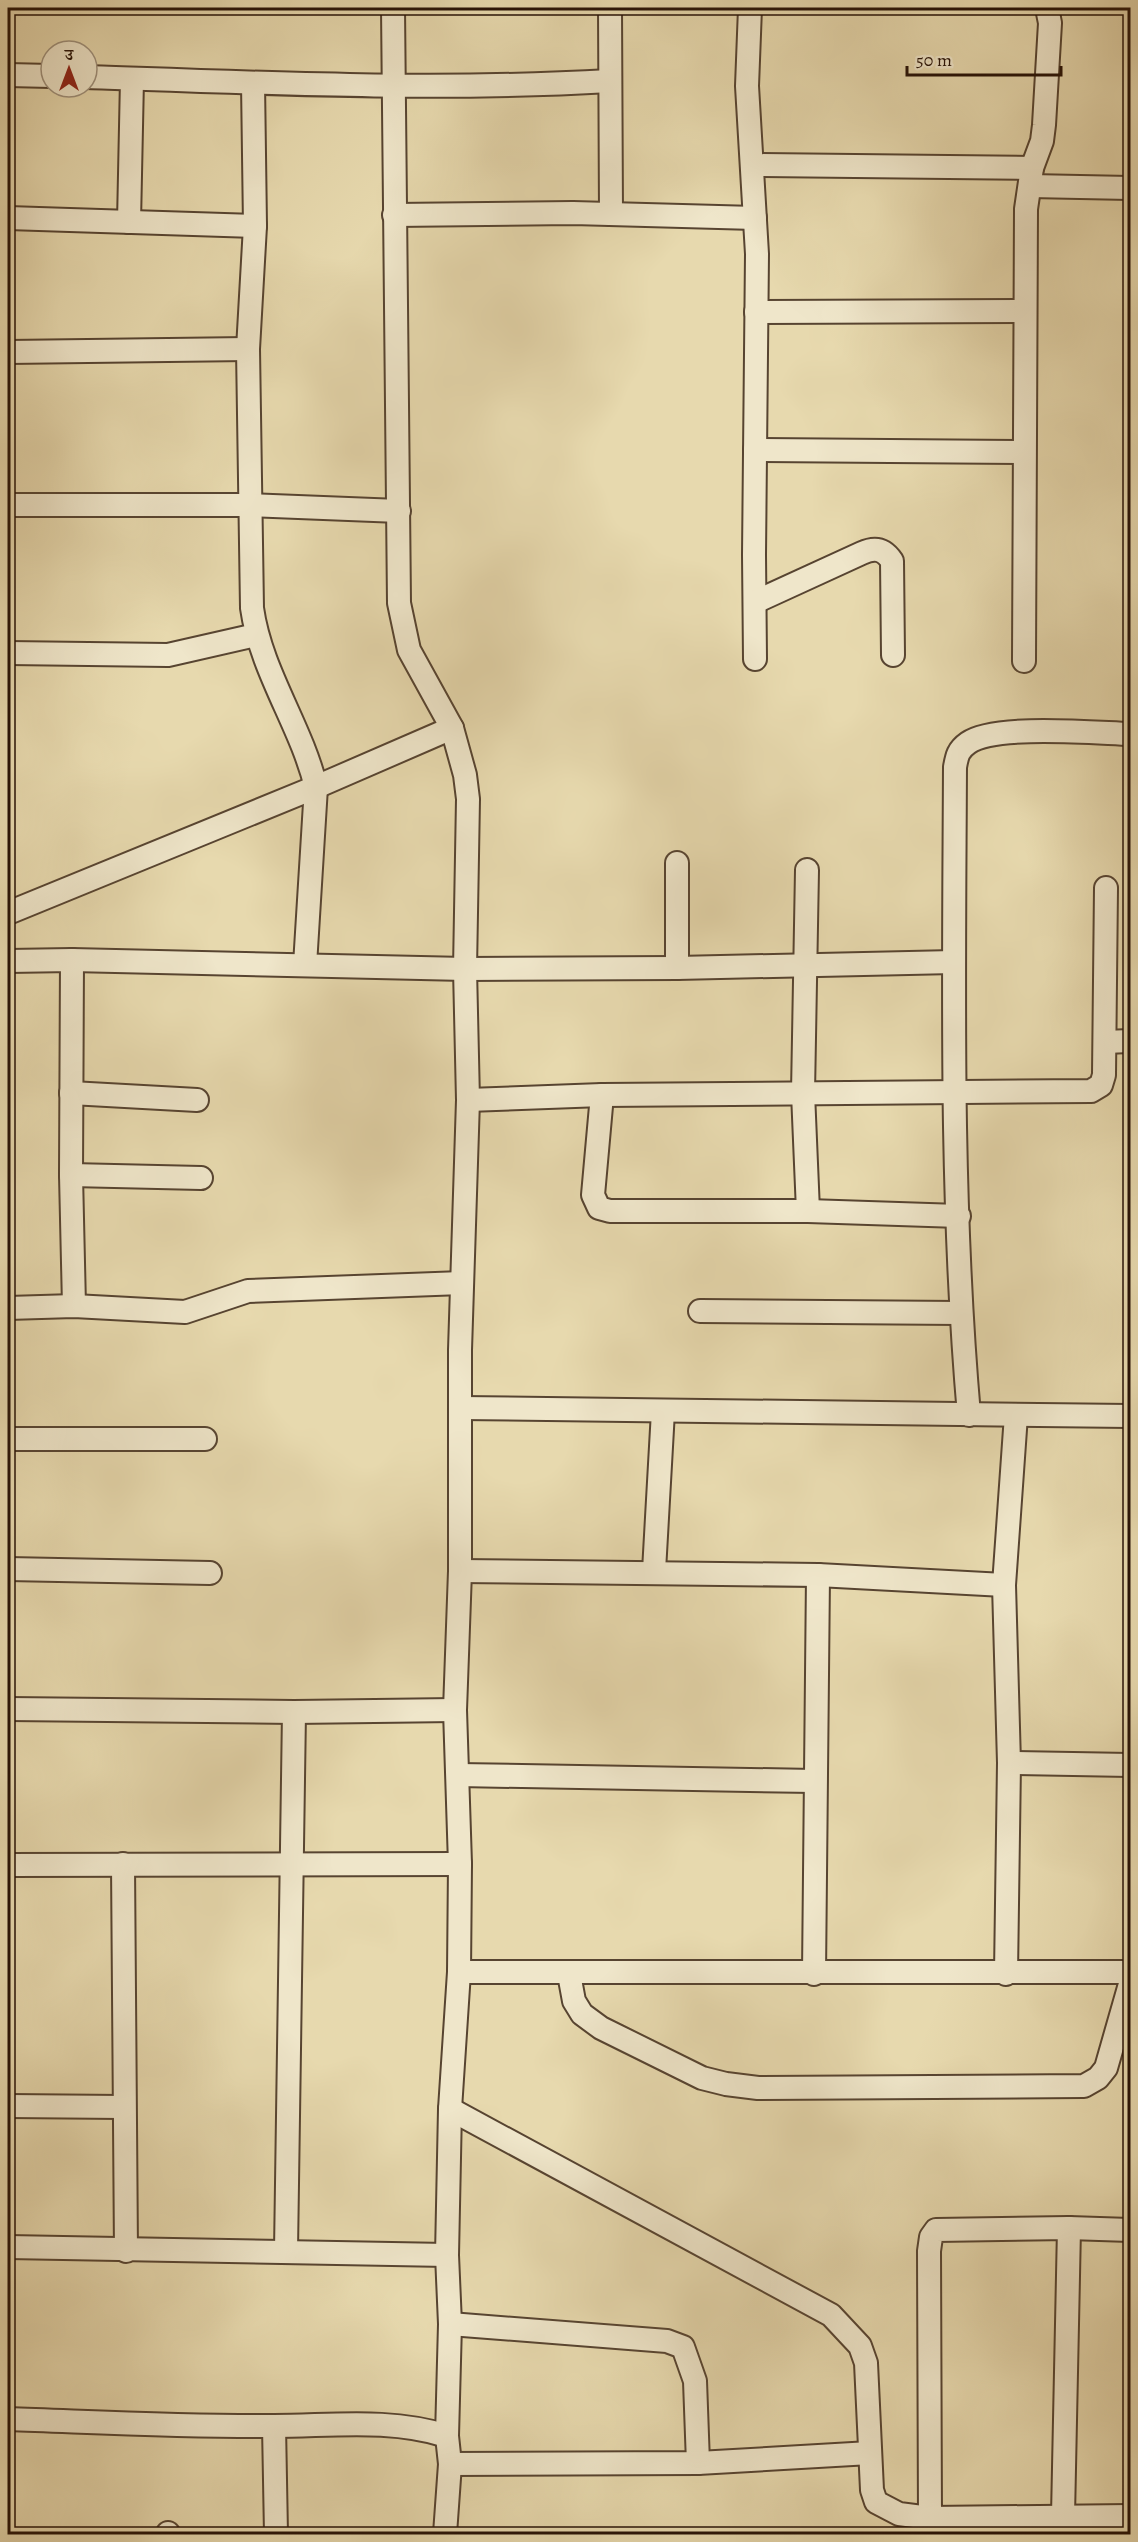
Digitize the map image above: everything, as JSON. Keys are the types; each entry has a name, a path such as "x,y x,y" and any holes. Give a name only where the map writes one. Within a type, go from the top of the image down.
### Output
{"street":[{"path":"393,8 399,603 409,650 452,728 465,775 468,799 465,969 468,1100 462,1283 460,1571 455,1710 460,1864 459,1972 450,2109 447,2255 450,2324 447,2436 450,2464 446,2535"},
{"path":"610,8 611,214"},
{"path":"750,8 747,86 755,218 756,312 755,659"},
{"path":"1024,661 1026,209 1031,177 1042,141 1044,125 1050,23 1047,8"},
{"path":"8,75 39,76"},
{"path":"99,78 392,86 523,86 610,81"},
{"path":"129,222 132,79"},
{"path":"253,83 255,225 248,349 252,608 256,635 309,759 316,788 305,965"},
{"path":"752,165 1031,177 1131,188"},
{"path":"394,215 611,214 755,218"},
{"path":"8,218 255,225"},
{"path":"756,312 1025,311"},
{"path":"8,352 248,349"},
{"path":"755,450 1024,452"},
{"path":"8,505 250,505 399,511"},
{"path":"755,602 862,553 878,549 887,553 892,561 893,655"},
{"path":"8,653 168,655 256,635"},
{"path":"8,913 316,788 452,728"},
{"path":"969,1415 960,1313 954,1090 955,767 958,751 970,741 997,733 1131,734"},
{"path":"677,863 677,969"},
{"path":"807,870 803,966 803,1093 808,1211"},
{"path":"468,1100 602,1095 954,1090 1091,1091 1101,1085 1104,1075 1106,888"},
{"path":"8,961 72,960 465,969 677,969 954,962"},
{"path":"72,960 71,1175 74,1306"},
{"path":"1105,1042 1131,1041"},
{"path":"71,1093 197,1100"},
{"path":"602,1095 593,1195 599,1208 610,1211 808,1211 959,1216"},
{"path":"71,1175 201,1178"},
{"path":"8,1308 74,1306 185,1312 248,1291 462,1283"},
{"path":"700,1311 960,1313"},
{"path":"460,1408 1131,1416"},
{"path":"654,1571 663,1410"},
{"path":"1006,1974 1009,1763 1004,1585 1016,1415"},
{"path":"8,1438 205,1439"},
{"path":"8,1569 210,1574"},
{"path":"460,1571 654,1571 818,1575 1004,1585"},
{"path":"814,1974 814,1781 818,1575"},
{"path":"8,1709 294,1712 455,1710"},
{"path":"286,2252 294,1712"},
{"path":"1009,1763 1131,1765"},
{"path":"458,1775 814,1781"},
{"path":"123,1864 123,2107 126,2251"},
{"path":"8,1865 460,1864"},
{"path":"459,1972 1006,1974 1131,1972"},
{"path":"569,1974 574,2001 582,2014 601,2028 702,2078 758,2088 1084,2086 1098,2078 1106,2068 1131,1984"},
{"path":"8,2106 123,2107"},
{"path":"450,2109 831,2315 860,2346 866,2362 872,2490 876,2502 898,2514 930,2518 1131,2516"},
{"path":"930,2518 931,2238 936,2230 1069,2228 1131,2230"},
{"path":"1063,2516 1069,2228"},
{"path":"8,2247 126,2251 447,2255"},
{"path":"450,2324 667,2341 683,2347 695,2381 698,2463"},
{"path":"8,2420 274,2426 356,2423 419,2427 447,2436"},
{"path":"274,2426 276,2535"},
{"path":"450,2464 698,2463 870,2453"}]}
